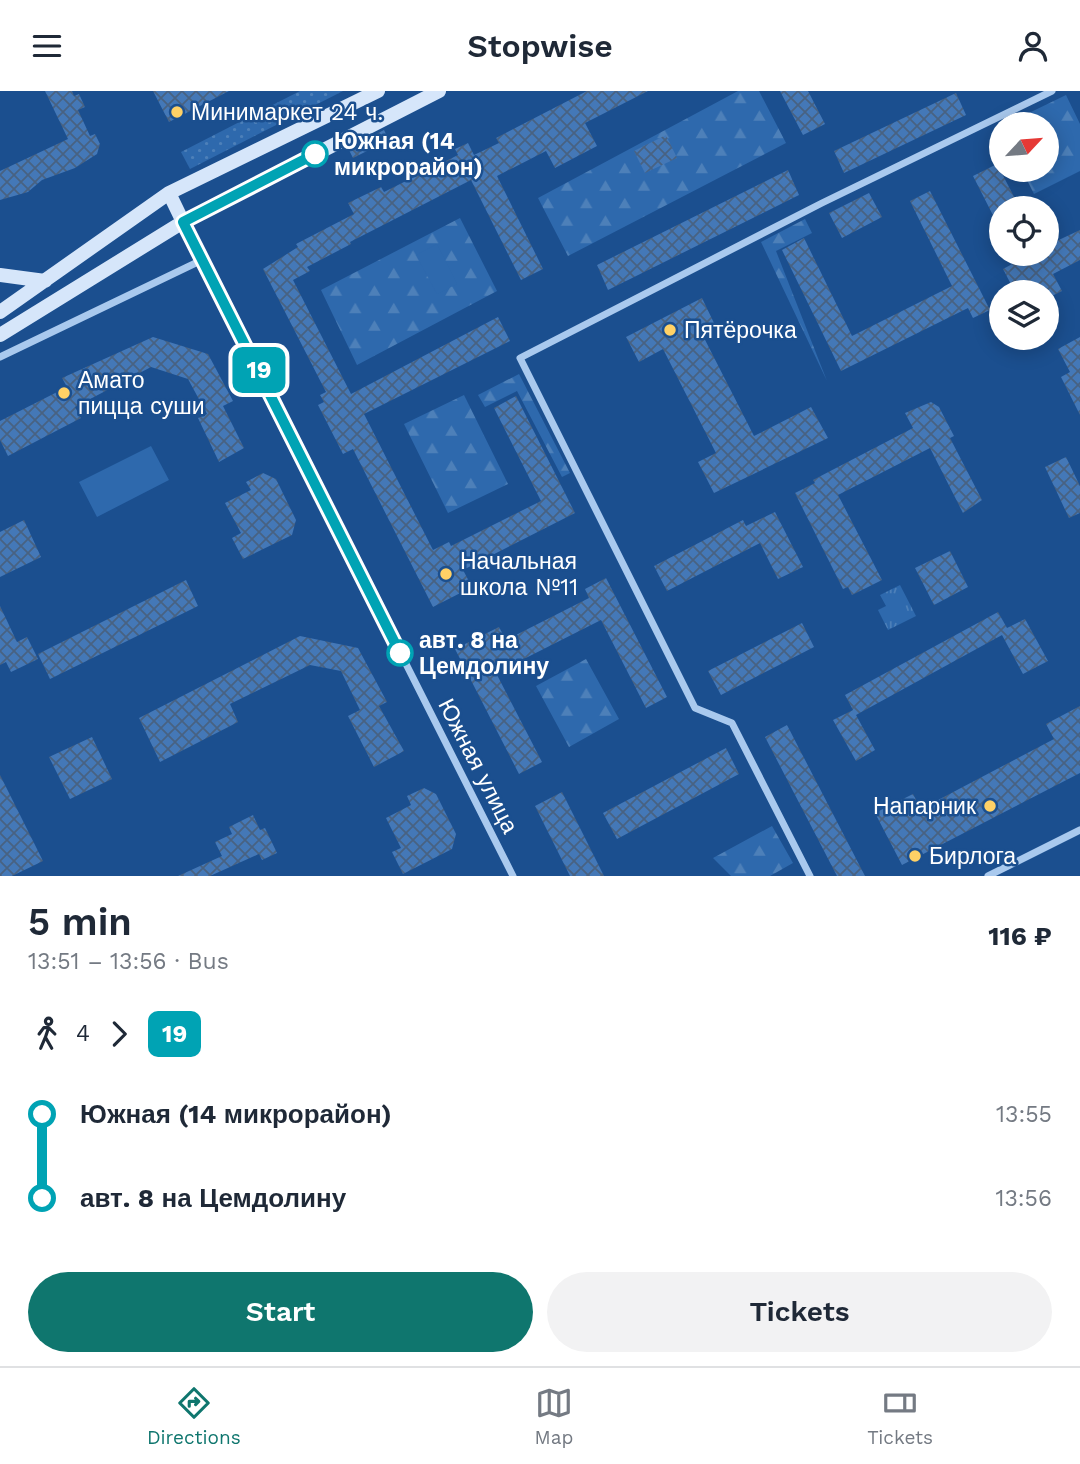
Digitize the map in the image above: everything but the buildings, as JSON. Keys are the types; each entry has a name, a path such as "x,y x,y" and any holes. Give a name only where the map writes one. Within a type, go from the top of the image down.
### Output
{"street":[{"path":"0,312 169,193 378,91"},
{"path":"0,335 183,222 439,91"},
{"path":"810,876 733,723 695,708 520,358 822,203 1052,91"},
{"path":"169,193 183,222"},
{"name":"Южная улица","path":"183,222 513,876"},
{"path":"0,357 202,260"},
{"path":"6,276 45,281"},
{"path":"6,276 24,286 25,295"},
{"path":"988,876 1080,830"}],"green space":[{"path":"300,91 343,91 190,169 181,152"},
{"path":"738,91 759,91 786,143 568,256 538,198"},
{"path":"1066,95 1080,124 1080,171 1059,182 1059,112 1031,112"},
{"path":"1028,182 1058,182 1034,194"},
{"path":"460,218 497,291 357,365 321,290"},
{"path":"805,219 812,233 776,251 827,381 761,242"},
{"path":"437,244 457,284 437,294 416,255"},
{"path":"519,374 570,473 562,477 517,391 485,407 478,395"},
{"path":"464,395 508,484 448,513 404,424"},
{"path":"151,446 169,480 97,517 79,482"},
{"path":"900,585 916,616 888,630 878,610 886,606 880,595"},
{"path":"586,659 619,719 569,747 536,686"},
{"path":"772,826 793,863 770,876 731,876 713,858"}],"bus line":[{"name":"19","path":"315,154 183,222 400,653"}],"place":[{"name":"Минимаркет 24 ч.","path":"177,112"},
{"name":"Южная (14 микрорайон)","path":"315,154"},
{"name":"Пятёрочка","path":"670,330"},
{"name":"Амато пицца суши","path":"64,393"},
{"name":"Начальная школа №11","path":"446,574"},
{"name":"авт. 8 на Цемдолину","path":"400,653"},
{"name":"Напарник","path":"990,806"},
{"name":"Бирлога","path":"915,856"}]}
